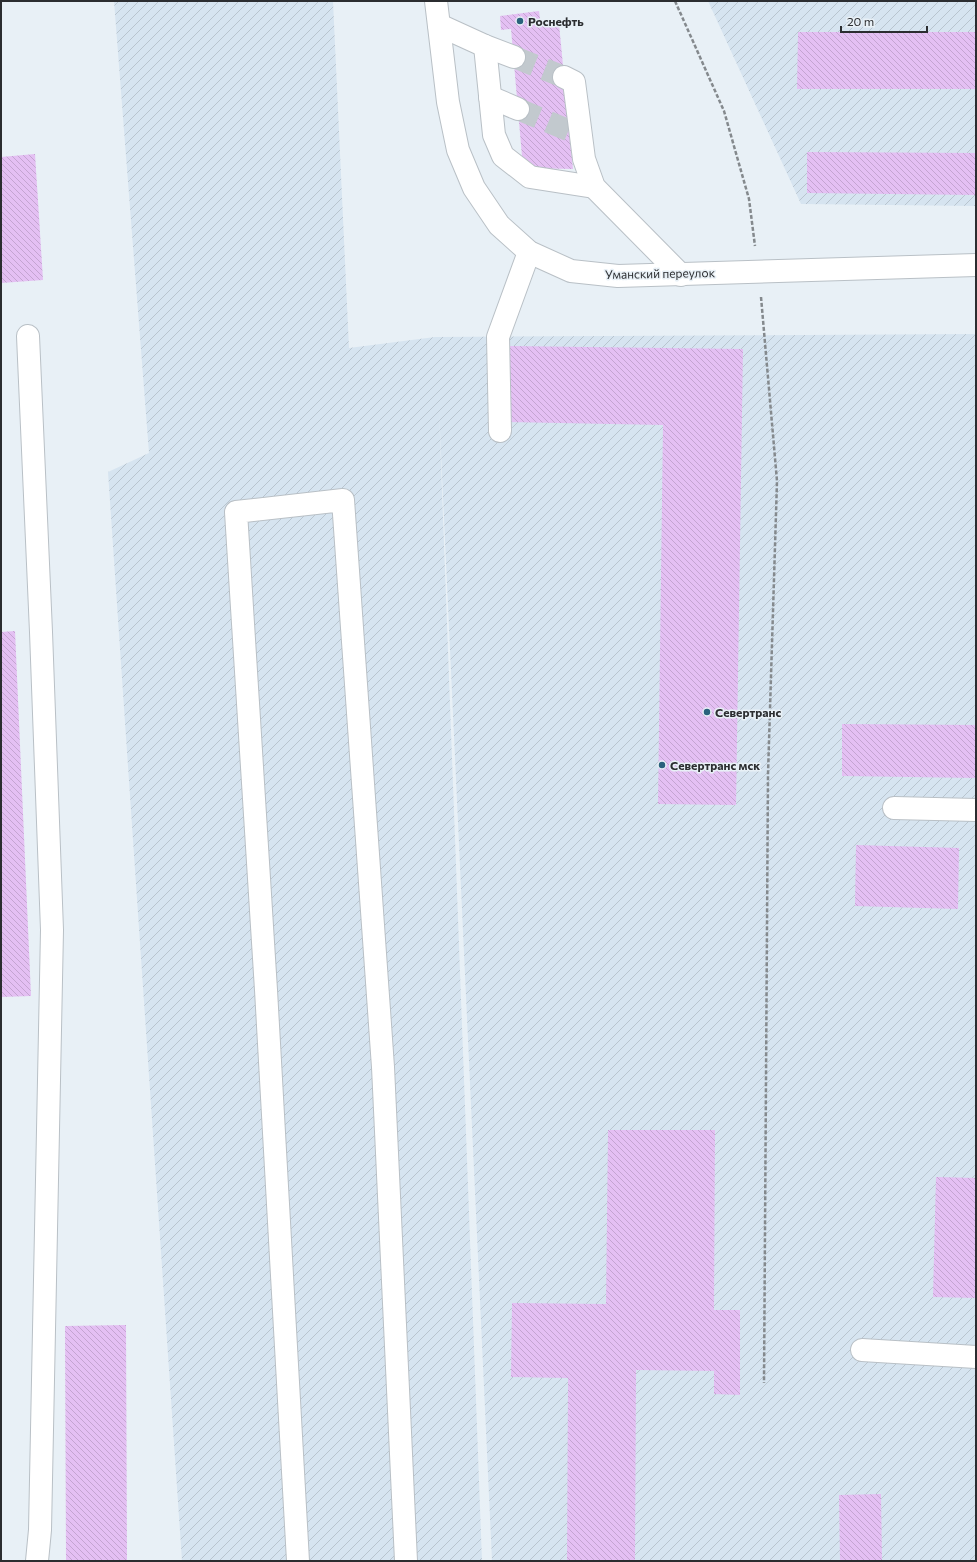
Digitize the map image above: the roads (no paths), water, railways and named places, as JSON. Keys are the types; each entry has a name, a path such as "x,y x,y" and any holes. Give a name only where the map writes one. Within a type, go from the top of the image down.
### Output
{"street":[{"name":"Уманский переулок","path":"436,1 448,102 458,150 474,188 499,225 529,252 571,271 618,276 976,265"},
{"path":"439,25 485,46 514,57"},
{"path":"485,46 494,135 503,156 530,177 594,187"},
{"path":"564,77 574,82 575,135 594,187 681,275"},
{"path":"490,97 518,109"},
{"path":"500,431 498,337 529,252"},
{"path":"28,336 41,624 52,930 40,1522 37,1561"},
{"path":"298,1561 267,998 236,512 343,500 383,1067 406,1561"},
{"path":"894,808 976,810"},
{"path":"862,1350 976,1358"}],"tunnel":[{"path":"514,57 564,77"},
{"path":"518,109 570,131"}],"place":[{"name":"Роснефть","path":"520,21"},
{"name":"Севертранс","path":"707,712"},
{"name":"Севертранс мск","path":"662,765"}]}
